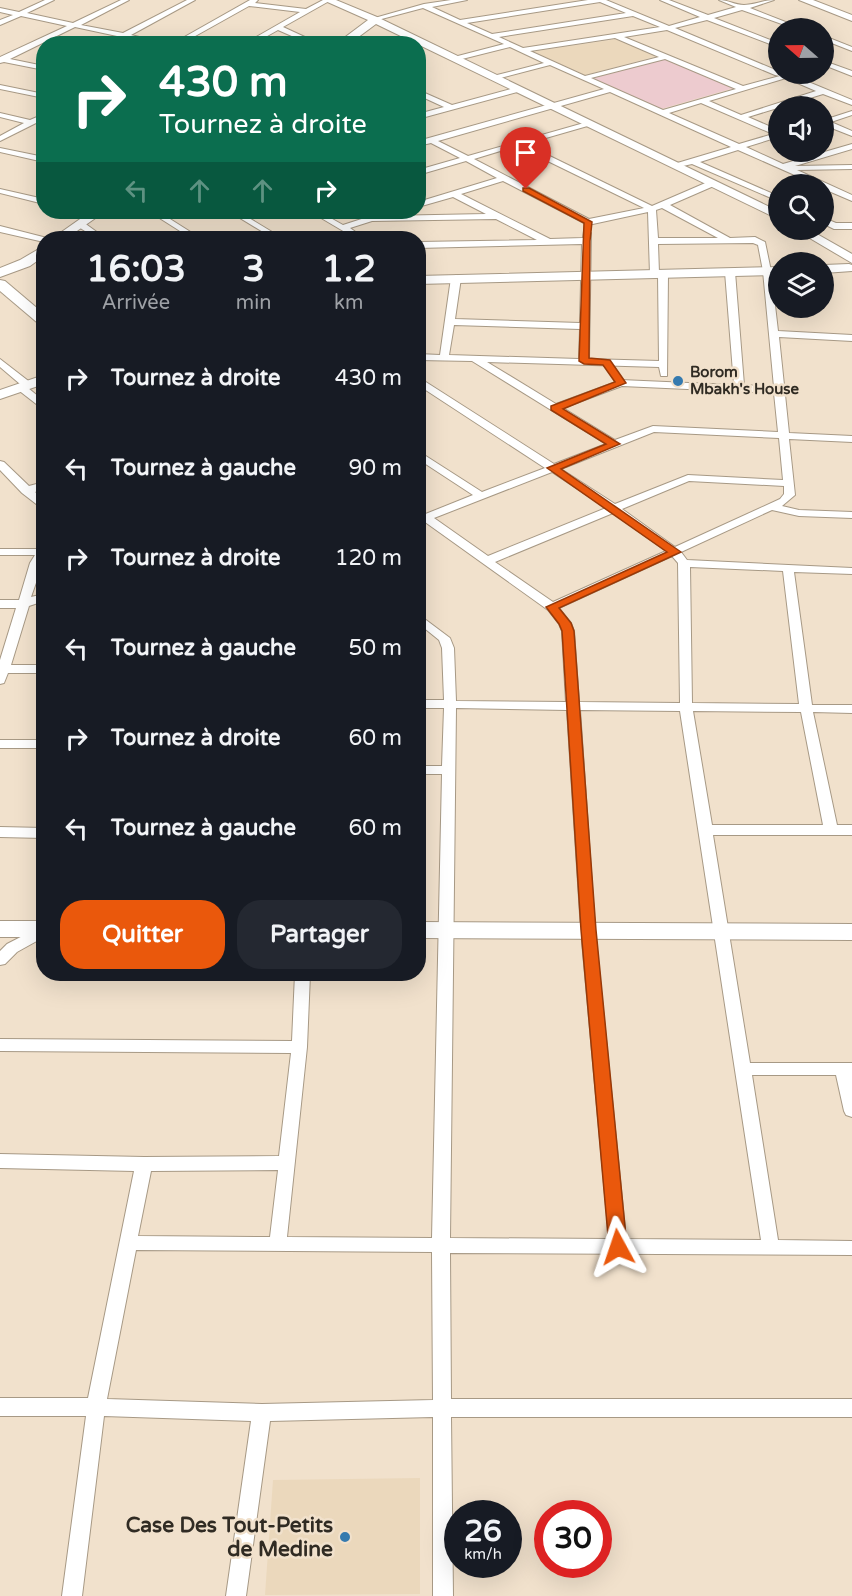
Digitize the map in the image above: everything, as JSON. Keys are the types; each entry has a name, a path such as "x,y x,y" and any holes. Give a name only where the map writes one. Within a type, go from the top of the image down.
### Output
{"main road":[{"path":"328,0 409,36"},
{"path":"804,0 852,18"},
{"path":"353,36 369,26 374,19"},
{"path":"426,44 768,210"},
{"path":"68,231 84,219"},
{"path":"818,240 838,252 851,266"},
{"path":"0,273 25,263 36,255"},
{"path":"834,268 851,266"},
{"path":"426,278 768,271"},
{"path":"0,284 36,314"},
{"path":"0,395 36,382"},
{"path":"0,929 36,929"},
{"path":"426,930 852,932"}],"street":[{"path":"0,23 51,0"},
{"path":"51,36 126,0"},
{"path":"124,35 192,0"},
{"path":"189,36 255,0"},
{"path":"261,36 328,0"},
{"path":"374,19 423,3 464,0"},
{"path":"459,22 600,0 768,68"},
{"path":"663,0 768,41"},
{"path":"722,0 770,18"},
{"path":"523,51 668,28 771,0"},
{"path":"423,3 459,22 798,174"},
{"path":"247,4 306,11"},
{"path":"0,10 129,36"},
{"path":"491,36 634,14"},
{"path":"277,27 298,36"},
{"path":"618,37 742,89"},
{"path":"834,42 852,49"},
{"path":"1,60 36,43"},
{"path":"457,59 510,45"},
{"path":"584,78 666,57"},
{"path":"834,61 843,58"},
{"path":"1,60 36,67"},
{"path":"496,78 551,63"},
{"path":"834,68 852,74"},
{"path":"662,113 768,80"},
{"path":"806,84 852,103"},
{"path":"0,87 36,94"},
{"path":"426,115 518,89"},
{"path":"426,142 610,90"},
{"path":"741,117 824,92"},
{"path":"426,96 452,108"},
{"path":"702,101 768,129"},
{"path":"834,119 852,113"},
{"path":"0,115 36,123"},
{"path":"0,138 36,120"},
{"path":"426,171 588,123"},
{"path":"834,126 852,134"},
{"path":"677,166 768,137"},
{"path":"431,140 588,222 664,205 713,183"},
{"path":"519,144 651,209"},
{"path":"782,167 852,146"},
{"path":"0,150 36,158"},
{"path":"692,161 768,195"},
{"path":"782,167 852,167"},
{"path":"426,203 505,178"},
{"path":"0,190 36,200"},
{"path":"834,191 852,198"},
{"path":"837,192 852,192"},
{"path":"454,194 549,242"},
{"path":"664,205 727,239"},
{"path":"651,209 653,242 659,274 664,385"},
{"path":"426,218 496,216"},
{"path":"165,219 185,231"},
{"path":"246,219 266,231"},
{"path":"327,219 347,231"},
{"path":"342,228 373,219"},
{"path":"584,361 588,222"},
{"path":"848,226 852,234"},
{"path":"0,229 36,238"},
{"path":"653,242 727,239 760,241 768,259"},
{"path":"426,244 586,241"},
{"path":"730,272 739,388"},
{"path":"444,358 456,278"},
{"path":"552,607 788,499 773,318"},
{"path":"450,322 585,326"},
{"path":"773,334 852,338"},
{"path":"426,357 664,364"},
{"path":"474,358 614,444"},
{"path":"0,362 36,399"},
{"path":"606,362 621,383"},
{"path":"555,408 621,383 779,390"},
{"path":"426,385 615,509 675,552 684,563 686,706 771,1248"},
{"path":"426,517 653,429 852,440"},
{"path":"426,459 481,496"},
{"path":"0,464 36,500"},
{"path":"487,561 688,478 788,483"},
{"path":"26,491 36,488"},
{"path":"772,507 799,513 852,515"},
{"path":"426,522 552,607 565,623 568,631 588,930 618,1247"},
{"path":"0,552 36,551"},
{"path":"684,563 852,571"},
{"path":"788,568 806,708 831,830"},
{"path":"36,569 1,673 36,670"},
{"path":"0,604 24,604 36,600"},
{"path":"426,623 444,638 448,648 450,705 447,770 441,1245 443,1596"},
{"path":"426,704 573,704 852,709"},
{"path":"0,744 36,744"},
{"path":"426,770 447,770"},
{"path":"706,831 852,830"},
{"path":"0,832 36,833"},
{"path":"0,960 12,948 36,934"},
{"path":"278,1243 299,1047 303,981"},
{"path":"0,1045 299,1047"},
{"path":"744,1069 848,1069 852,1111"},
{"path":"0,1161 144,1164 287,1163"},
{"path":"72,1596 96,1407 144,1164"},
{"path":"129,1243 852,1248"},
{"path":"0,1407 96,1407 262,1413 442,1408 852,1408"},
{"path":"236,1596 262,1413"}],"shaded area":[{"path":"617,39 657,56 582,76 530,52"},
{"path":"665,59 734,88 661,109 593,78"},
{"name":"Case Des Tout-Petits de Medine","path":"420,1478 420,1594 265,1595 273,1480"}],"place":[{"name":"Borom Mbakh's House","path":"678,381"},
{"name":"Case Des Tout-Petits de Medine","path":"345,1537"}],"route":[{"path":"526,189 588,222 584,361 606,362 621,383 555,408 614,444 552,468 675,552 552,607 565,623 568,631 588,930 618,1247"}]}
